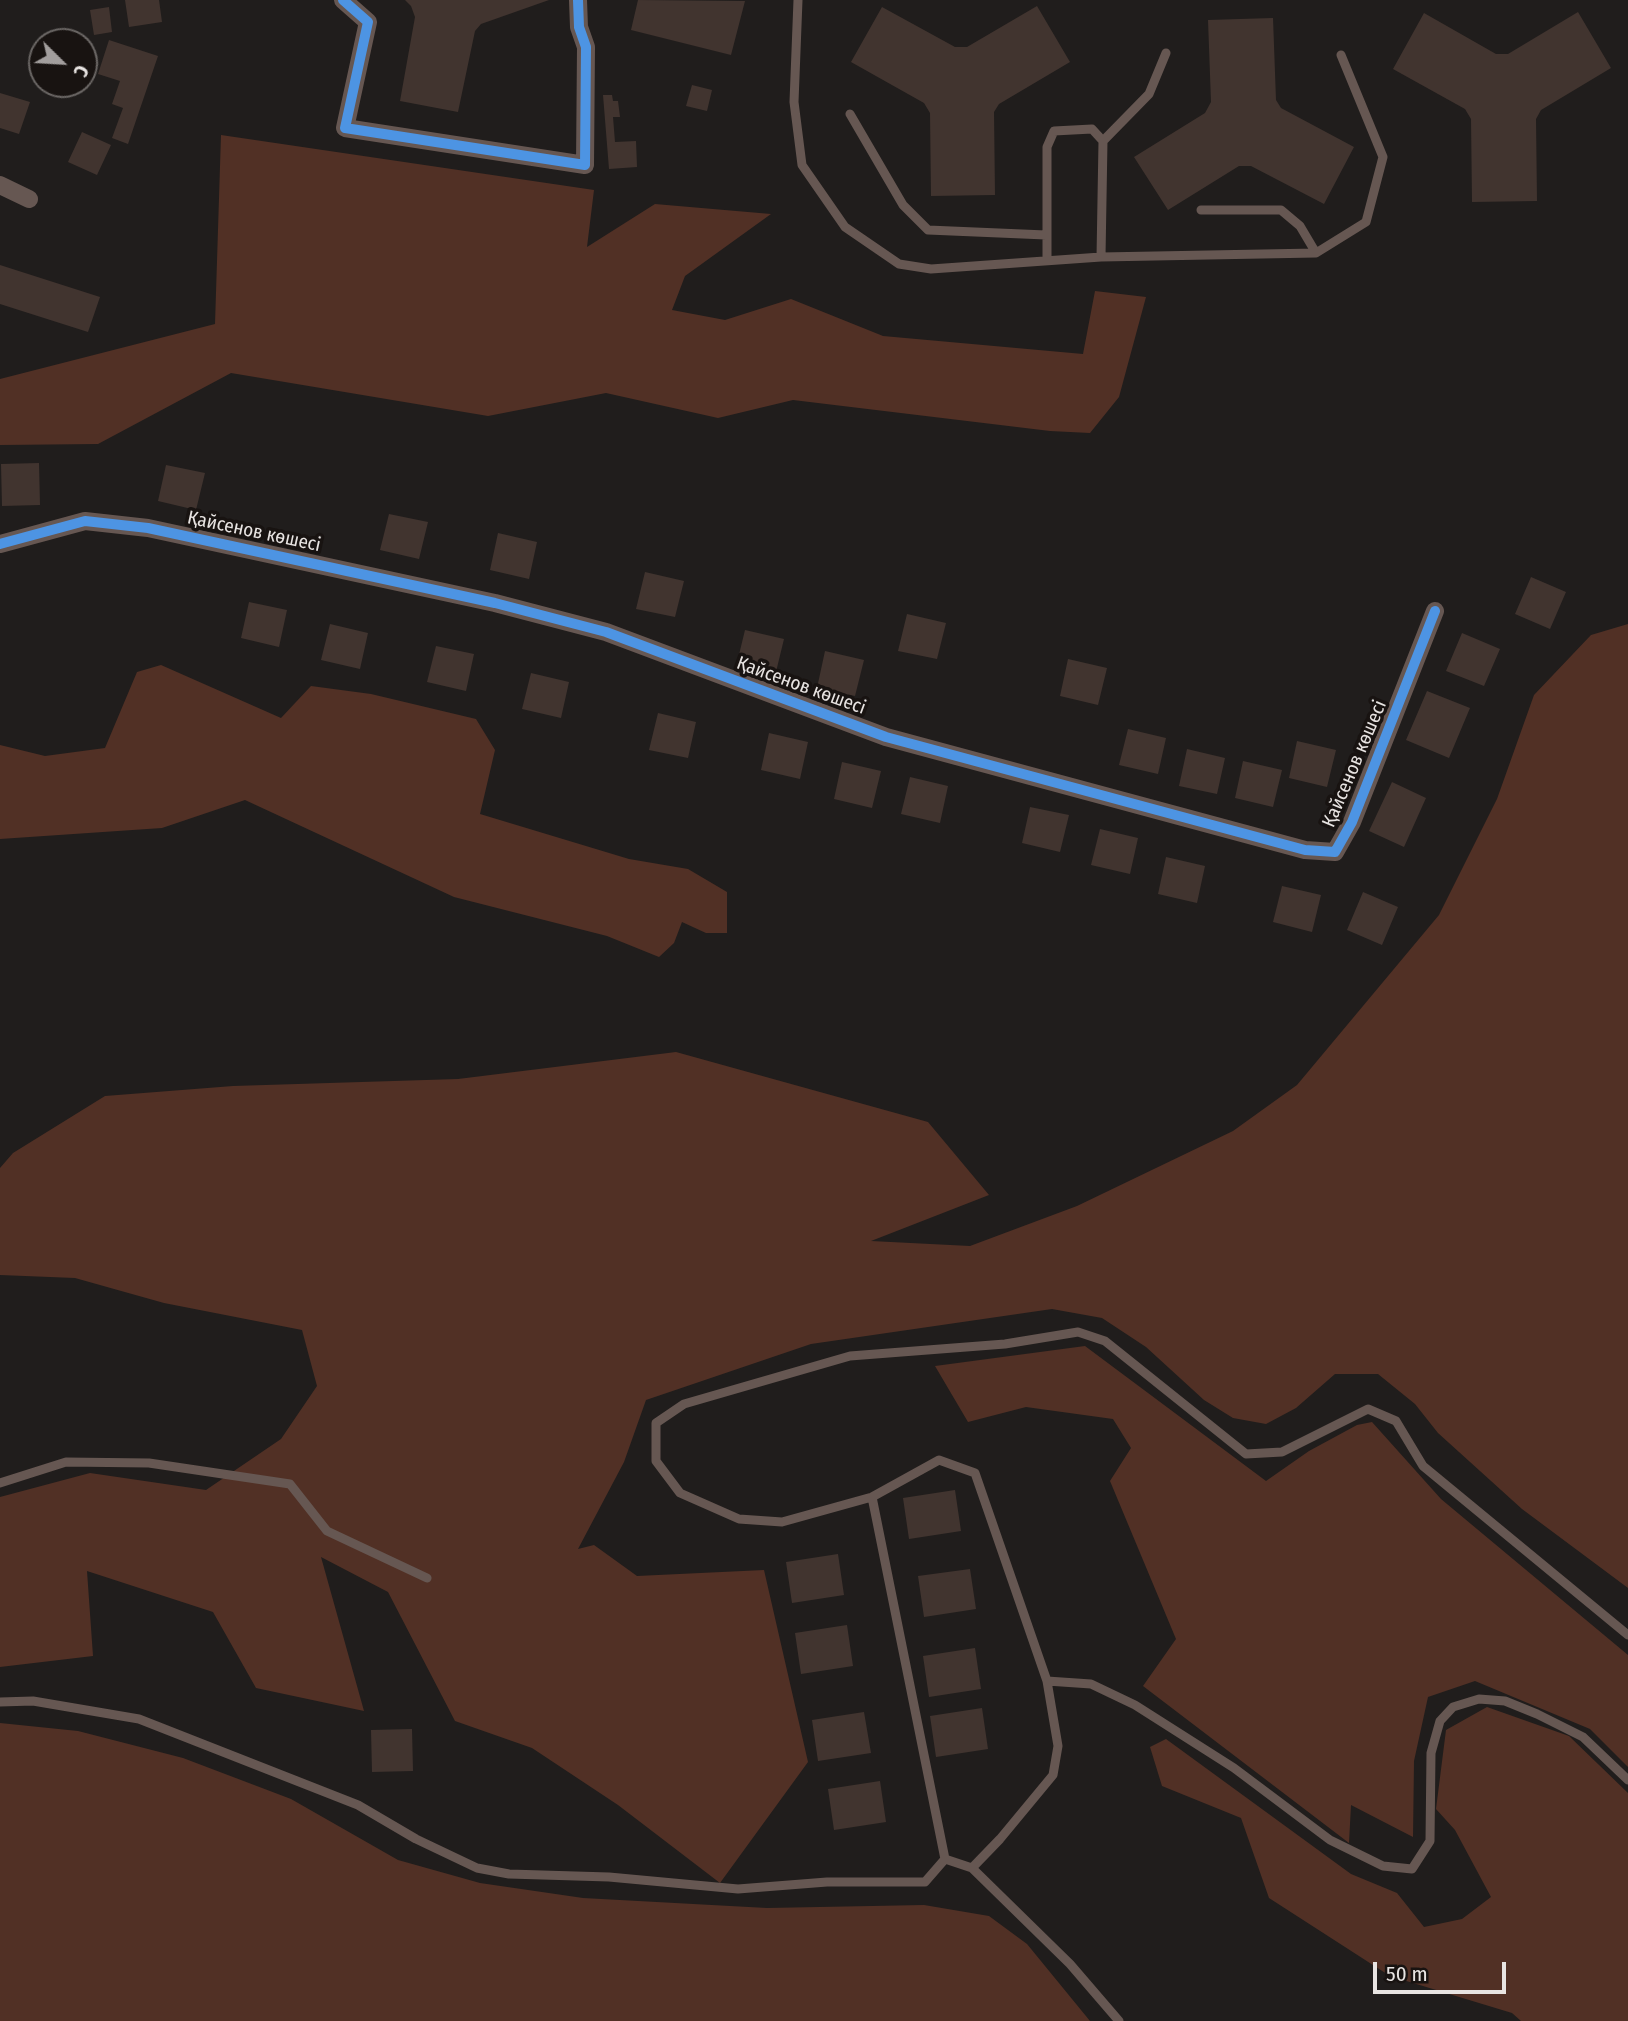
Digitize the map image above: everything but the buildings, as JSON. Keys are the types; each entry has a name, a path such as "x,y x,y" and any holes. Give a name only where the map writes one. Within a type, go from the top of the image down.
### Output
{"street":[{"path":"343,0 368,22 345,128 585,165 586,47 579,27 578,0"},
{"path":"0,185 29,199"},
{"name":"Қайсенов көшесі","path":"0,544 85,521 148,527 482,600 606,632 886,737 1305,850 1335,852 1352,822 1435,611"}],"lane":[{"path":"798,0 794,102 802,165 845,227 899,264 932,268 1101,257 1316,253 1366,222 1383,157 1341,55"},
{"path":"1101,257 1103,141 1149,94 1166,53"},
{"path":"850,114 903,205 928,230 1046,235"},
{"path":"1048,260 1047,147 1054,131 1092,129 1103,141"},
{"path":"1201,210 1281,210 1300,226 1316,253"},
{"path":"972,1868 1053,1775 1058,1746 1047,1681 975,1473 939,1460 872,1497 782,1522 739,1519 680,1493 656,1461 656,1423 684,1404 850,1356 1005,1344 1078,1332 1105,1341 1246,1454 1282,1452 1368,1409 1396,1421 1423,1466 1628,1635"},
{"path":"0,1482 66,1462 149,1463 290,1484 327,1531 427,1578"},
{"path":"872,1497 944,1859"},
{"path":"1047,1681 1091,1684 1135,1705 1234,1768 1330,1840 1383,1866 1412,1869 1430,1841 1431,1753 1440,1721 1453,1707 1479,1699 1505,1700 1583,1737 1628,1780"},
{"path":"0,1702 33,1701 139,1719 359,1805 416,1839 477,1868 509,1874 609,1877 738,1889 827,1882 925,1882 944,1859"},
{"path":"944,1859 972,1868 1070,1964 1118,2021"}],"shaded area":[{"path":"221,135 594,190 587,247 655,204 771,214 685,276 672,310 725,320 791,299 883,336 1083,354 1095,291 1146,297 1119,397 1090,433 1050,431 793,400 718,418 606,393 488,416 231,373 98,444 0,445 0,379 215,324"},
{"path":"1628,624 1628,1588 1522,1509 1438,1433 1415,1404 1378,1374 1335,1374 1296,1408 1266,1424 1233,1418 1204,1400 1146,1347 1102,1318 1052,1309 811,1344 646,1400 624,1462 578,1549 594,1545 637,1576 764,1570 808,1762 720,1883 618,1805 532,1748 455,1721 388,1592 321,1557 364,1711 256,1688 213,1612 87,1571 93,1656 0,1667 0,1497 90,1473 206,1490 281,1439 317,1386 302,1330 164,1303 75,1278 0,1275 0,1168 13,1153 105,1096 233,1086 458,1079 676,1052 928,1122 989,1195 871,1241 970,1246 1077,1206 1233,1131 1297,1085 1439,915 1497,799 1534,695 1591,635"},
{"path":"161,665 281,718 311,686 371,694 476,719 495,750 480,814 629,859 688,869 727,892 727,933 706,933 682,922 674,943 659,957 607,936 454,897 245,800 162,828 0,839 0,745 45,756 105,748 137,672"},
{"path":"1085,1346 1266,1481 1309,1451 1357,1425 1372,1422 1441,1499 1628,1655 1628,1767 1590,1729 1475,1681 1428,1697 1414,1761 1413,1837 1351,1805 1349,1843 1143,1686 1176,1639 1110,1481 1131,1448 1113,1419 1026,1407 968,1422 935,1366"},
{"path":"1487,1707 1569,1736 1628,1793 1628,2021 1521,2021 1512,2013 1390,1976 1269,1898 1241,1818 1162,1786 1150,1747 1166,1739 1351,1874 1397,1893 1424,1927 1462,1919 1491,1897 1455,1830 1436,1809 1446,1730"},
{"path":"0,1723 78,1731 183,1758 291,1799 398,1860 480,1883 583,1898 767,1908 924,1905 989,1916 1027,1944 1090,2021 0,2021"}],"cycle path":[{"path":"343,0 368,22 345,128 585,165 586,47 579,27 578,0"},
{"path":"0,544 85,521 148,528 495,603 606,632 886,737 1305,850 1335,852 1352,822 1435,611"}]}
